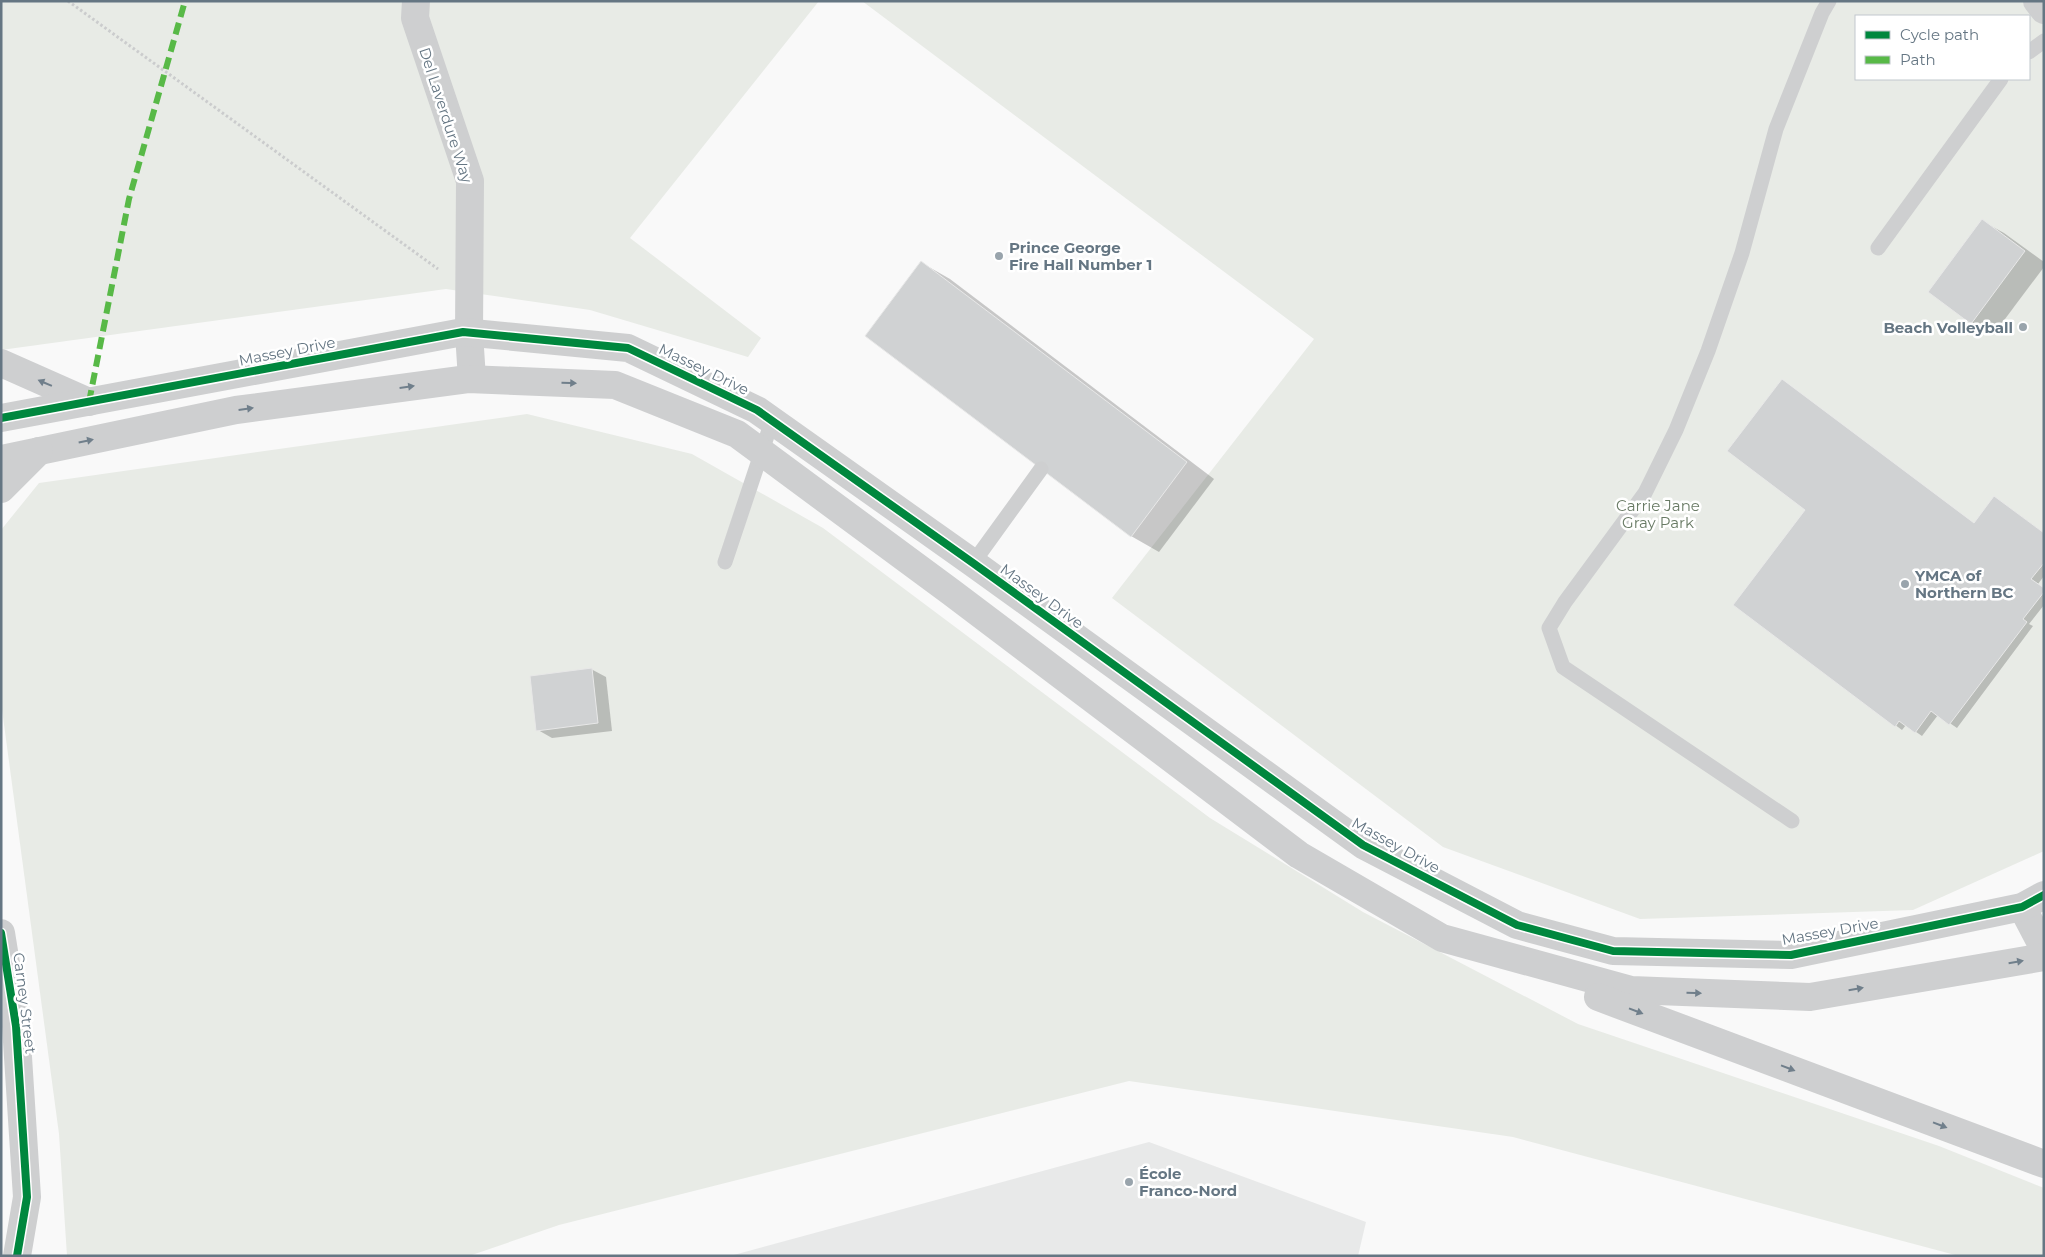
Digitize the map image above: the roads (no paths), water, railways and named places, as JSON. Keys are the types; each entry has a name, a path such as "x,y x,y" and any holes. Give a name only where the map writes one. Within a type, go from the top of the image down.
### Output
{"street":[{"name":"Del Laverdure Way","path":"416,1 415,18 470,181 469,332 472,379"},
{"path":"2037,1 2044,10"},
{"name":"Massey Drive","path":"1,418 463,332 628,348 757,410 1362,845 1517,925 1613,951 1791,955 2033,901"},
{"path":"1,364 89,402"},
{"path":"1,459 236,410 472,379 615,385 737,434 951,592 1299,855 1442,938 2044,1164"},
{"path":"1,489 39,451"},
{"path":"951,592 972,563"},
{"path":"2033,901 2044,949"},
{"name":"Carney Street","path":"1,932 16,1026 26,1197 17,1256"},
{"path":"1442,938 1631,990 1810,997 2044,957"}],"lane":[{"path":"1792,821 1563,667 1549,628 1565,602 1645,493 1676,430 1708,351 1742,254 1776,129 1829,1"},
{"path":"2030,51 2044,41"},
{"path":"1878,248 2000,80"},
{"path":"724,562 772,421"},
{"path":"972,563 1041,469"}],"place":[{"name":"Prince George Fire Hall Number 1","path":"999,256"},
{"name":"Beach Volleyball","path":"2023,327"},
{"name":"YMCA of Northern BC","path":"1905,584"},
{"name":"École Franco-Nord","path":"1129,1182"}],"park label":[{"name":"Carrie Jane Gray Park","path":"1658,514"}]}
